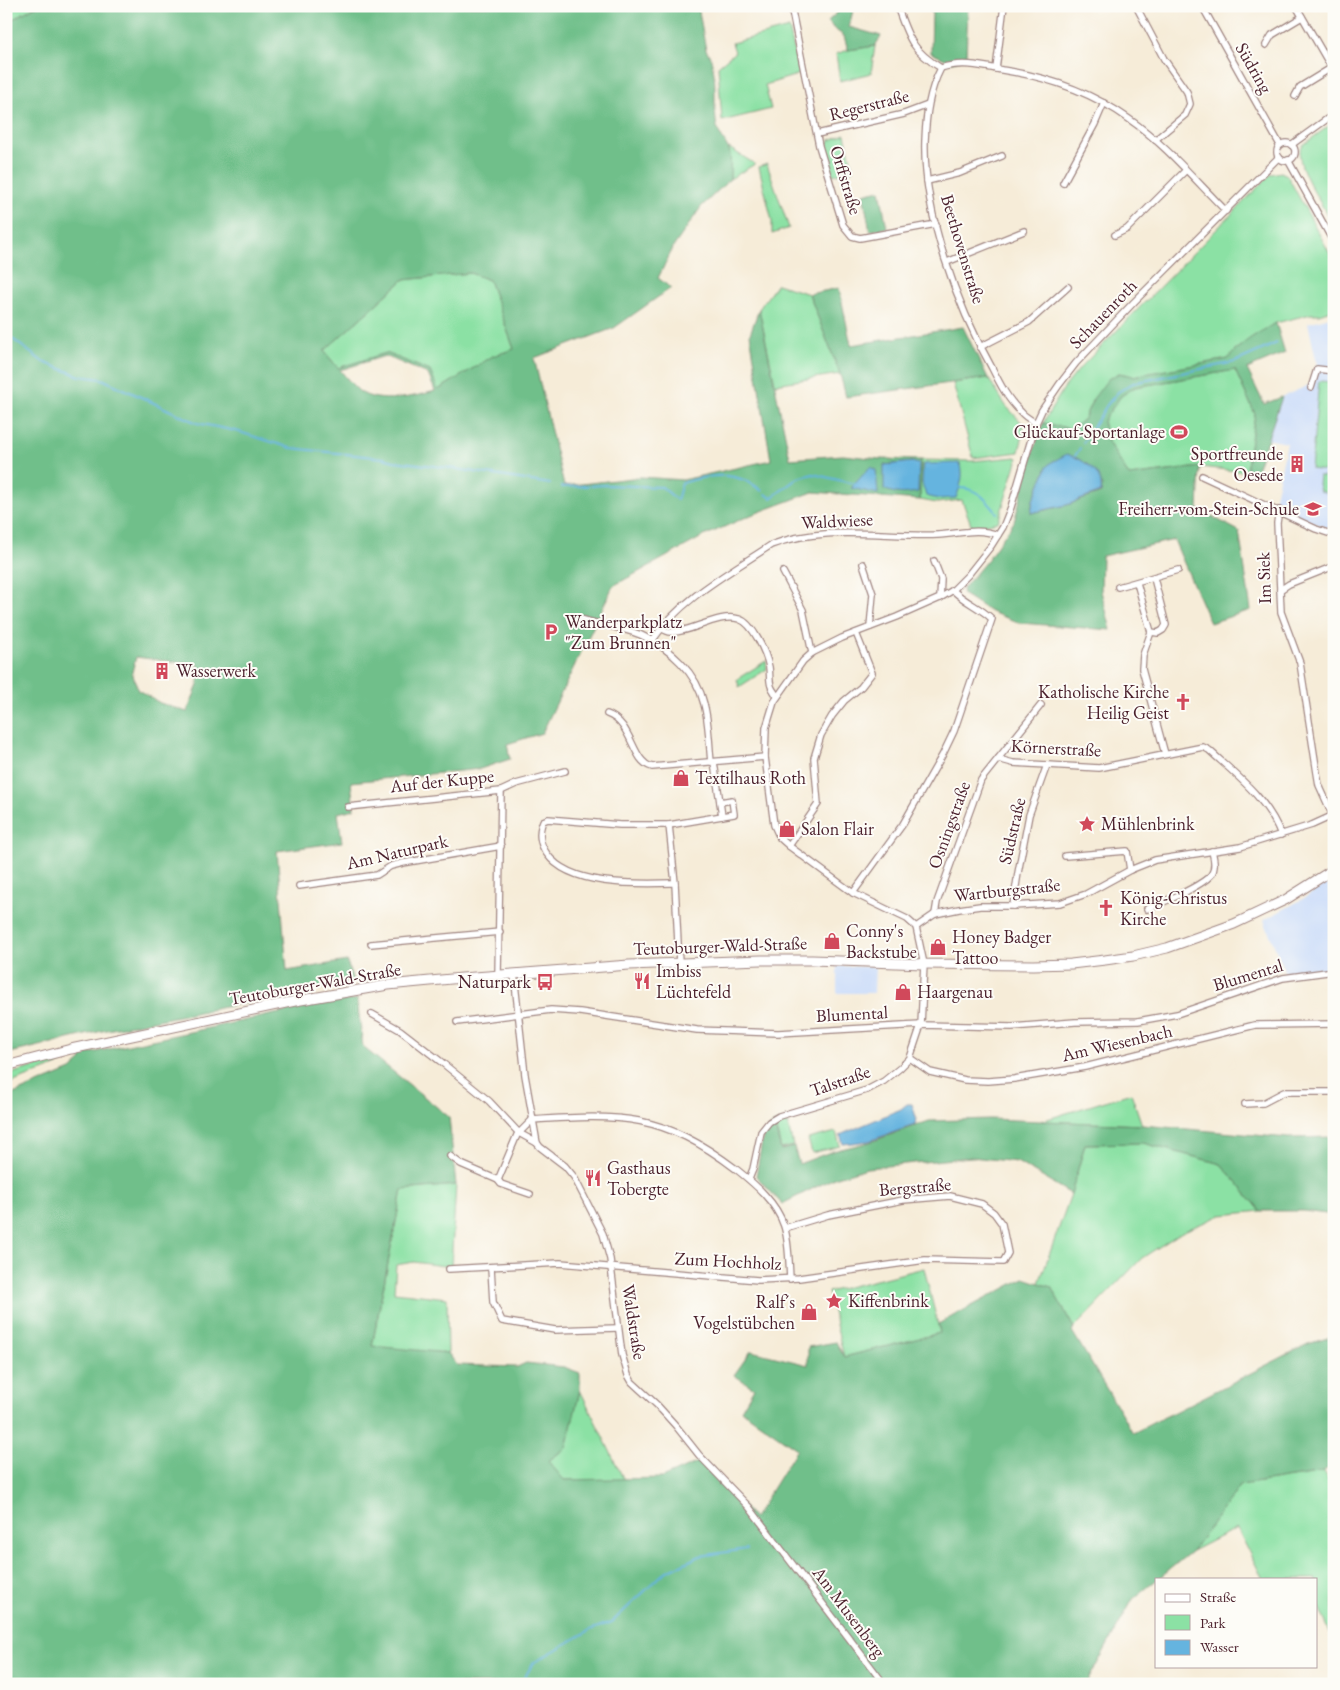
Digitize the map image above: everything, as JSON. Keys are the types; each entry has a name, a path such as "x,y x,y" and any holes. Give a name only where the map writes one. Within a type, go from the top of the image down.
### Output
{"main road":[{"name":"Teutoburger-Wald-Straße","path":"6,1066 71,1048 295,1001 388,985 629,965 679,963 812,960 924,964 1061,964 1133,956 1167,948 1234,924 1285,900 1334,869"}],"street":[{"path":"790,6 818,134"},
{"path":"897,6 908,37 925,59 941,68 951,64 963,64 1054,80 1104,103 1130,119 1155,140 1226,211"},
{"path":"996,69 1004,6"},
{"path":"1136,6 1164,59 1188,92 1190,104 1185,115 1155,140"},
{"name":"Südring","path":"1202,6 1280,145"},
{"path":"1295,96 1300,87 1332,70 1296,6"},
{"path":"1266,45 1272,35 1302,17"},
{"name":"Beethovenstraße","path":"941,68 928,105 925,143 928,181 936,224 957,292 980,347 1013,404 1022,414 1036,423"},
{"path":"1063,183 1095,124 1104,103"},
{"name":"Regerstraße","path":"818,134 904,114 928,105"},
{"path":"1292,145 1334,114"},
{"name":"Orffstraße","path":"818,134 819,146 843,225 852,236 860,238 936,224"},
{"path":"1286,143 1292,145 1294,152 1292,157 1288,160 1283,160 1279,157 1277,152 1280,145 1286,143"},
{"path":"928,181 960,173 1002,156"},
{"name":"Schauenroth","path":"812,653 842,638 898,617 940,598 953,590 968,576 1003,527 1011,507 1036,423 1042,410 1059,385 1076,363 1134,302 1279,157"},
{"path":"1288,160 1334,243"},
{"path":"1115,235 1127,229 1186,170"},
{"path":"947,262 1024,232"},
{"path":"980,347 1029,322 1068,287"},
{"path":"1311,388 1317,369 1334,371"},
{"path":"1202,476 1279,510 1316,529 1334,535"},
{"name":"Im Siek","path":"1279,510 1277,523 1281,612 1300,662 1319,785 1333,815"},
{"name":"Waldwiese","path":"652,641 682,605 771,545 780,542 811,535 938,535 979,530 998,535"},
{"path":"934,561 941,580 940,598"},
{"path":"863,564 873,594 870,626"},
{"path":"1280,590 1289,584 1334,566"},
{"path":"1118,587 1178,570"},
{"path":"783,572 802,610 812,653 803,661 774,702 766,728 765,757 774,825 780,838 789,846 853,893 907,919 916,927"},
{"path":"1151,632 1158,633 1166,625 1154,578"},
{"path":"1136,583 1151,632 1143,655 1142,669 1165,754"},
{"path":"853,893 903,824 939,761 954,731 980,657 992,620 986,614 960,598 953,590"},
{"path":"661,628 670,632 677,632 732,617 747,623 764,649 771,686 778,696"},
{"path":"581,619 640,634 685,667 692,676 704,704 722,816"},
{"path":"789,846 818,804 814,758 821,735 832,716 844,701 872,673 856,633"},
{"name":"Osningstraße","path":"935,914 937,902 981,780 1041,705"},
{"path":"607,714 612,715 622,725 633,741 640,760 645,765 659,767 765,757"},
{"name":"Körnerstraße","path":"998,759 1013,763 1099,768 1203,747 1209,750 1260,797 1276,822 1280,835"},
{"name":"Südstraße","path":"1014,906 1029,814 1047,765"},
{"name":"Auf der Kuppe","path":"348,807 502,791 516,784 565,771"},
{"path":"498,975 502,791"},
{"path":"675,883 634,884 602,881 569,872 552,862 544,850 540,839 540,829 543,821 548,819 620,825 669,825 734,814 732,800 720,802"},
{"name":"Wartburgstraße","path":"916,927 935,914 980,906 1060,903 1086,894 1130,870 1155,860 1240,847 1312,825 1333,815"},
{"path":"669,825 675,883 679,963"},
{"name":"Am Naturpark","path":"299,886 378,875 391,866 403,863 501,846"},
{"path":"1147,909 1190,889 1211,874 1214,865 1212,851"},
{"name":"Wartburgstraße","path":"1065,856 1126,852 1130,870"},
{"name":"Talstraße","path":"748,1179 753,1169 761,1132 769,1122 779,1116 867,1090 884,1081 910,1058 921,1026 924,964 916,927"},
{"path":"371,944 500,932"},
{"name":"Blumental","path":"457,1022 551,1010 580,1012 697,1030 778,1034 921,1026 1012,1027 1075,1022 1138,1021 1176,1014 1283,978 1334,971"},
{"path":"514,974 525,1075 536,1142"},
{"name":"Waldstraße","path":"372,1014 400,1030 447,1066 489,1101 519,1133 536,1142 540,1148 565,1166 574,1177 603,1234 607,1246 617,1328 625,1368 632,1382 676,1426 699,1455 749,1507 789,1558"},
{"name":"Am Wiesenbach","path":"910,1058 930,1072 965,1080 1006,1080 1085,1068 1255,1025 1334,1024"},
{"path":"1245,1104 1263,1103 1284,1092 1334,1092"},
{"path":"498,1180 519,1133 532,1120 603,1116 636,1119 653,1123 681,1133 700,1143 765,1194 778,1210 785,1228 790,1279"},
{"path":"450,1156 461,1164 498,1180 501,1184 530,1194"},
{"name":"Bergstraße","path":"785,1228 828,1215 903,1200 950,1196 982,1204 994,1213 1002,1224 1008,1254 1004,1262"},
{"name":"Zum Hochholz","path":"449,1270 560,1263 758,1280 790,1279 925,1260 1004,1262"},
{"path":"491,1268 493,1302 502,1321 555,1330 617,1328"},
{"name":"Am Musenberg","path":"789,1558 884,1684"}],"shaded area":[{"path":"1334,316 1334,531 1273,506 1287,443 1267,439 1282,397 1309,385 1317,364 1308,323"},
{"path":"1334,879 1334,969 1286,975 1264,920"},
{"path":"837,966 875,967 874,993 837,993"}],"green space":[{"path":"6,6 36,6 6,23"},
{"path":"36,6 698,6 706,50 713,67 717,127 730,155 730,179 701,207 674,246 658,278 671,288 614,328 534,358 564,486 641,477 683,480 771,460 750,334 759,309 790,459 843,455 880,459 921,460 920,500 813,492 751,515 704,536 613,586 542,733 507,744 510,759 480,769 351,782 354,809 338,813 342,842 277,851 287,971 347,961 353,982 102,1031 6,1054 6,23","holes":["470,273 489,280 514,349 493,356 438,390 430,371 386,353 338,368 324,351 403,280","385,356 428,374 435,391 396,399 376,398 359,391 340,370","912,462 918,464 918,492 884,465","136,657 199,665 198,685 187,712 160,703 138,690 132,672"]},
{"path":"840,6 854,6 849,27 881,36 875,46 848,50 844,36 833,28 828,21 840,10"},
{"path":"930,6 968,6 966,58 952,62 931,53 932,13"},
{"path":"789,28 800,74 765,85 771,109 722,121 718,66 735,52 732,43"},
{"path":"875,46 871,73 840,81 836,54 848,50"},
{"path":"1334,122 1334,226 1302,167 1300,150 1303,145"},
{"path":"845,134 853,170 833,175 825,148 830,140"},
{"path":"729,148 755,164 730,179"},
{"path":"767,164 789,228 772,234 772,221 759,167"},
{"path":"1281,172 1287,175 1334,261 1334,309 1276,323 1236,349 1229,359 1133,376 1119,373 1093,399 1084,419 1072,429 1043,423 1064,388 1081,367 1271,174"},
{"path":"880,190 887,228 870,231 863,194"},
{"path":"470,273 489,280 514,349 493,356 438,390 430,371 386,353 338,368 324,351 403,280"},
{"path":"777,284 809,294 840,374 775,384 759,309"},
{"path":"839,288 851,345 963,327 988,378 846,397 840,374 809,294"},
{"path":"1276,323 1285,353 1247,369 1264,404 1282,397 1255,475 1246,472 1255,414 1235,370 1135,387 1121,396 1103,421 1108,442 1129,476 1200,467 1198,509 1239,531 1251,610 1210,623 1174,540 1102,556 1101,591 1111,630 1020,623 991,612 963,594 962,590 988,559 1014,522 1031,458 1043,423 1072,429 1084,419 1093,399 1108,379 1119,373 1133,376 1228,359 1256,334","holes":["1047,467 1102,485 1101,493 1067,505 1031,513 1033,500"]},
{"name":"Glückauf-Sportanlage","path":"1235,370 1255,414 1246,472 1200,467 1129,476 1108,442 1103,421 1121,396 1135,387"},
{"path":"988,378 1006,406 1023,424 1024,431 1019,452 973,458 953,383"},
{"path":"1319,381 1334,382 1334,472 1311,469"},
{"path":"1018,458 998,522 972,527 962,500 937,503 920,500 921,460 972,461"},
{"path":"1319,476 1334,477 1334,495 1320,491 1318,484"},
{"path":"766,661 767,669 739,687 737,679"},
{"path":"357,999 363,1047 449,1117 456,1185 402,1190 372,1346 448,1353 457,1365 517,1367 526,1363 564,1367 580,1373 580,1390 566,1448 548,1461 564,1480 662,1478 700,1461 754,1518 797,1449 741,1410 754,1388 734,1375 751,1351 808,1365 808,1347 836,1342 844,1357 940,1333 938,1324 1024,1278 1051,1287 1074,1328 1072,1331 1133,1433 1308,1344 1334,1336 1334,1464 1323,1472 1241,1485 1192,1551 1159,1578 1155,1578 1155,1581 1133,1599 1086,1684 6,1684 6,1097 71,1070 82,1060 81,1055 322,1004"},
{"path":"62,1059 64,1062 58,1065 6,1085 6,1075"},
{"path":"1131,1093 1142,1125 1041,1121"},
{"path":"990,1119 1142,1125 1289,1138 1334,1137 1334,1215 1303,1211 1261,1211 1221,1164 1143,1143 1085,1144 1071,1194 1017,1162 971,1157 867,1168 834,1178 782,1204 756,1176 763,1136 774,1123 781,1150 794,1147 799,1164 833,1151 870,1142 929,1121"},
{"path":"787,1120 793,1146 781,1149 775,1123"},
{"path":"836,1132 840,1146 812,1153 808,1139"},
{"path":"1143,1143 1221,1164 1261,1211 1221,1215 1182,1232 1142,1258 1074,1328 1051,1287 1039,1283 1071,1194 1085,1144"},
{"path":"456,1185 451,1267 414,1262 396,1265 394,1292 447,1298 448,1353 372,1347 402,1190"},
{"path":"924,1268 940,1333 844,1357 828,1292"},
{"path":"580,1390 624,1480 563,1480 548,1461 566,1448"},
{"path":"1323,1472 1334,1486 1334,1641 1318,1605 1318,1578 1262,1578 1237,1528 1192,1551 1241,1485"}],"water":[{"path":"1067,454 1092,468 1099,478 1101,492 1067,505 1031,513 1033,500 1047,467 1050,463"},
{"path":"912,462 919,464 918,492 901,493 884,489 884,465"},
{"path":"960,463 962,476 956,498 938,499 926,496 922,483 923,464"},
{"path":"870,467 876,470 878,494 851,488"},
{"path":"907,1104 912,1104 916,1117 915,1125 869,1141 843,1144 840,1135 901,1109"}],"waterway":[{"path":"6,334 43,362 80,376 102,379 197,423 236,431 291,448 383,458 550,484"},
{"path":"1083,443 1107,405 1118,392 1133,383 1235,362 1277,343"},
{"path":"1075,456 1080,448"},
{"path":"766,494 771,498 798,478 813,474 855,484"},
{"path":"561,487 608,485 662,487 677,500 682,483 703,477 724,476 743,480 753,484 762,491"},
{"path":"960,488 977,492 997,513"},
{"path":"521,1684 533,1663 590,1630 612,1622 665,1572 700,1556 747,1549"}],"place":[{"name":"Glückauf-Sportanlage","path":"1179,432"},
{"name":"Sportfreunde Oesede","path":"1297,464"},
{"name":"Freiherr-vom-Stein-Schule","path":"1313,509"},
{"name":"Wanderparkplatz \"Zum Brunnen\"","path":"551,632"},
{"name":"Wasserwerk","path":"162,671"},
{"name":"Katholische Kirche Heilig Geist","path":"1183,702"},
{"name":"Textilhaus Roth","path":"681,778"},
{"name":"Mühlenbrink","path":"1087,824"},
{"name":"Salon Flair","path":"787,829"},
{"name":"König-Christus Kirche","path":"1106,908"},
{"name":"Conny's Backstube","path":"832,941"},
{"name":"Honey Badger Tattoo","path":"938,947"},
{"name":"Imbiss Lüchtefeld","path":"642,981"},
{"name":"Naturpark","path":"545,982"},
{"name":"Haargenau","path":"903,992"},
{"name":"Gasthaus Tobergte","path":"593,1178"},
{"name":"Kiffenbrink","path":"834,1301"},
{"name":"Ralf´s Vogelstübchen","path":"809,1312"}]}
